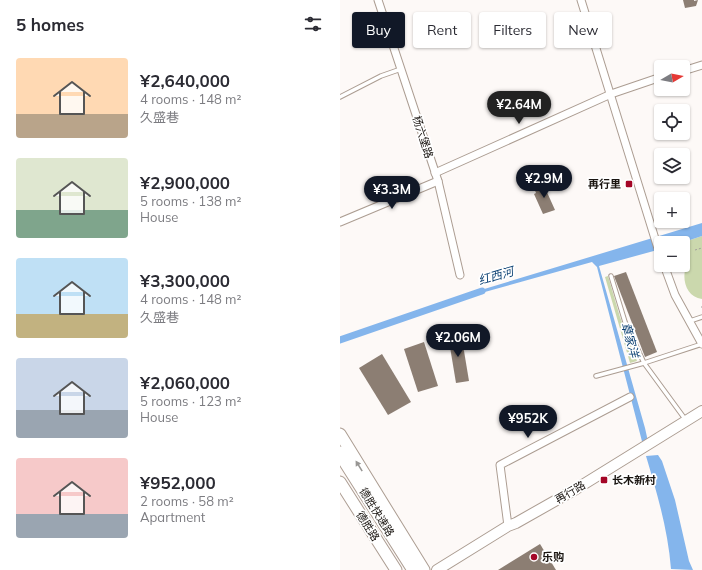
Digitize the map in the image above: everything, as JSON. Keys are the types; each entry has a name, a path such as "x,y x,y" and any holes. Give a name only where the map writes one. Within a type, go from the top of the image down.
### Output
{"highway":[{"name":"德胜快速路","path":"340,453 414,570"},
{"name":"德胜快速路","path":"340,469 404,570"}],"main road":[{"path":"340,434 424,570"},
{"name":"德胜路","path":"340,482 396,570"}],"street":[{"name":"杨六堡路","path":"378,0 438,181 460,275"},
{"path":"582,0 654,236"},
{"path":"690,69 702,65"},
{"path":"435,173 611,94 654,79"},
{"path":"340,222 438,181"},
{"path":"667,272 675,295 702,344"},
{"path":"508,526 500,465 630,398"},
{"name":"再行路","path":"437,570 508,526 576,489 702,411"}],"lane":[{"path":"340,97 381,76 401,69"},
{"path":"611,276 625,322 644,363 686,421"},
{"path":"689,322 702,317"},
{"path":"596,376 644,363 702,344"}],"path":[{"path":"695,250 702,248"}],"green space":[{"path":"702,236 702,299 692,295 686,286 684,275 684,272 690,272 690,240"},
{"path":"608,276 620,317 637,361 630,363 605,277"}],"water":[{"path":"702,223 702,236 690,240 690,236 659,236 690,228 690,227"},
{"path":"654,238 654,251 599,266 645,428 649,446 645,453 597,267 592,262 474,295 471,293"},
{"path":"658,455 662,461 675,500 689,561 693,570 671,569 665,526 646,456"}],"building":[{"path":"683,0 698,0 696,6 685,8"},
{"path":"546,183 548,190 546,190 555,210 543,214 534,194 536,193 534,188"},
{"path":"626,272 657,352 645,357 614,276"},
{"path":"461,333 469,381 456,383 448,335"},
{"path":"424,342 438,386 418,392 404,349"},
{"path":"382,354 411,402 388,415 359,368"},
{"name":"乐购","path":"540,544 556,570 498,570"}],"waterway":[{"name":"红西河","path":"340,340 482,291"}],"place":[{"name":"再行里","path":"629,184"},
{"name":"长木新村","path":"604,480"},
{"name":"乐购","path":"534,557"}],"water label":[{"name":"章家洋","path":"630,340"}]}
